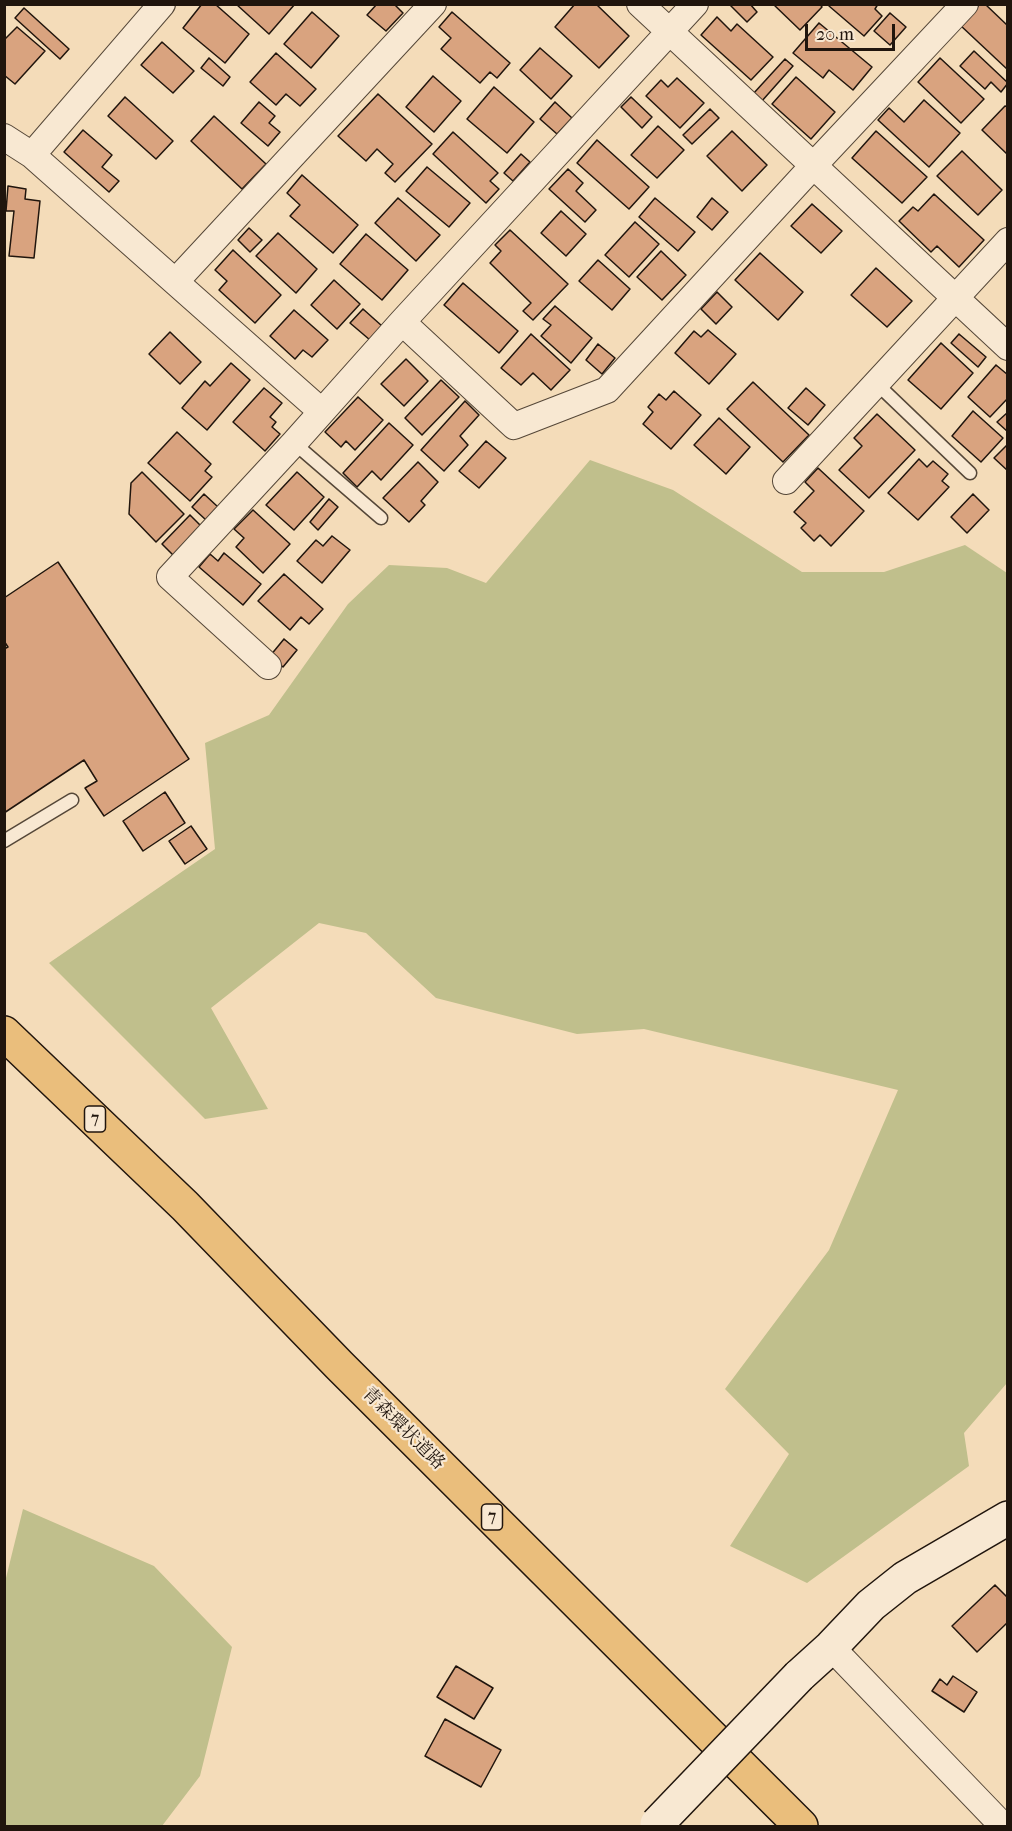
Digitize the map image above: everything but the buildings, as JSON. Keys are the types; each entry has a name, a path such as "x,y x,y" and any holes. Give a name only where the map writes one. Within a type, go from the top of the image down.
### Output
{"highway":[{"name":"青森環状道路","path":"4,1033 185,1206 339,1365 801,1827"}],"street":[{"path":"32,155 162,4"},
{"path":"176,281 433,4"},
{"path":"640,4 1008,347"},
{"path":"268,666 170,577 695,4"},
{"path":"402,322 514,426 606,390 965,4"},
{"path":"4,137 32,155 321,411"},
{"path":"786,481 1008,241"},
{"path":"656,1825 799,1676 831,1647 871,1605 905,1578 1008,1518"},
{"path":"831,1647 1003,1827"}],"lane":[{"path":"876,383 970,473"},
{"path":"294,443 381,518"},
{"path":"4,841 72,800"}],"shaded area":[{"path":"590,460 673,490 802,572 884,572 965,545 1007,573 1007,1383 964,1433 969,1466 807,1583 730,1546 789,1454 725,1389 829,1250 898,1090 644,1029 577,1034 436,998 366,933 319,923 211,1008 268,1109 205,1119 49,963 215,849 205,743 269,715 348,604 389,565 447,568 486,583"},
{"path":"23,1509 154,1566 232,1647 200,1776 162,1826 5,1826 5,1582"}]}
